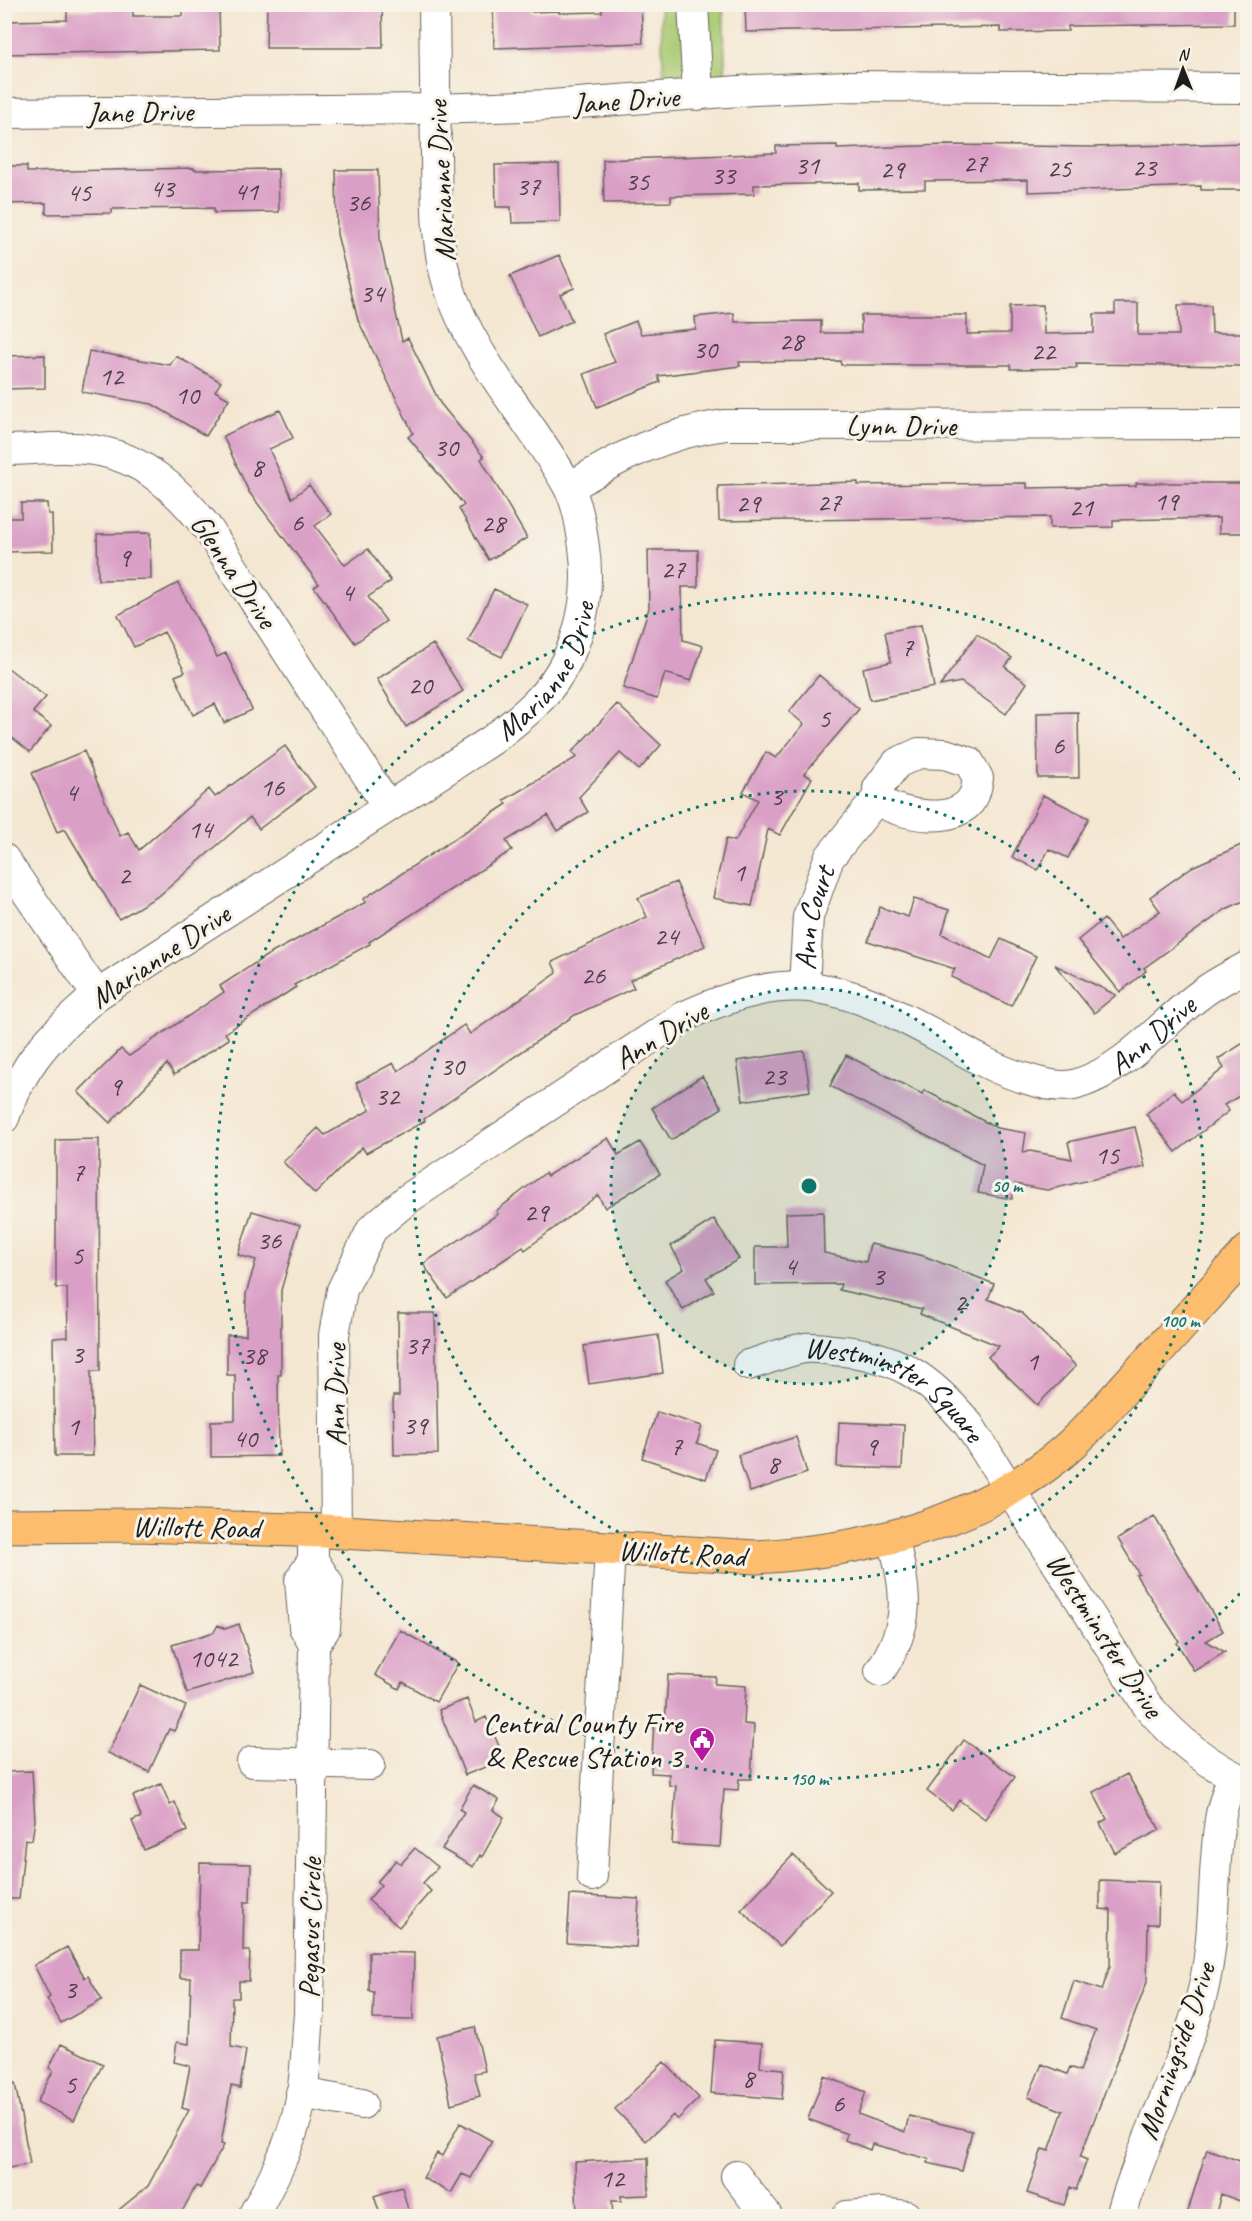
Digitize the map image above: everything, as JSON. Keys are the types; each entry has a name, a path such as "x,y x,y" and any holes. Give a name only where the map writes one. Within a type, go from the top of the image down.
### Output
{"main road":[{"name":"Willott Road","path":"4,1526 137,1525 321,1541 610,1549 756,1557 810,1554 893,1538 929,1527 1009,1491 1047,1465 1102,1413 1248,1251"}],"street":[{"name":"Marianne Drive","path":"4,1118 16,1085 31,1060 56,1031 97,995 492,740 534,705 555,681 576,639 587,599 581,522 569,488 482,356 465,326 448,285 437,239 434,4"},
{"path":"693,4 698,95"},
{"name":"Jane Drive","path":"4,113 435,109 846,86 1248,88"},
{"name":"Lynn Drive","path":"569,488 608,463 653,443 694,429 725,425 1248,424"},
{"name":"Glenna Drive","path":"4,450 93,450 123,458 159,477 185,498 208,529 388,807"},
{"name":"Ann Court","path":"804,986 808,917 829,858 879,796"},
{"path":"4,859 97,995"},
{"name":"Ann Drive","path":"321,1541 334,1335 342,1290 372,1229 409,1198 683,1017 724,998 758,989 804,986 845,993 887,1009 1003,1072 1041,1083 1075,1085 1108,1071 1202,993 1248,966"},
{"name":"Westminster Square","path":"748,1365 806,1348 850,1351 890,1361 921,1377 944,1395 969,1425 1009,1491"},
{"name":"Westminster Drive","path":"1009,1491 1147,1705 1168,1730 1195,1752 1240,1779"},
{"path":"880,1671 896,1647 902,1622 902,1576 893,1538"},
{"name":"Pegasus Circle","path":"253,2217 287,2148 302,2093 309,2014 314,1645 325,1629 328,1583 321,1541"},
{"path":"592,1876 610,1549"},
{"path":"252,1762 370,1765"},
{"name":"Morningside Drive","path":"1121,2217 1148,2135 1199,2002 1209,1958 1214,1917 1220,1818 1240,1779"},
{"path":"302,2093 362,2104"},
{"path":"736,2176 766,2217"},
{"path":"847,2217 882,2213 906,2217"}],"green space":[{"path":"660,5 723,5 726,92 665,97"}],"building":[{"path":"183,4 219,4 220,50 4,54 4,21 67,20 67,10 133,9 133,16 183,16"},
{"path":"267,4 382,4 383,48 266,48"},
{"path":"493,4 531,4 532,12 559,11 559,13 602,12 602,4 641,4 643,43 494,48"},
{"path":"745,4 1234,4 1234,24 1068,26 1068,31 1001,32 1000,27 746,32"},
{"path":"1248,143 1248,190 1201,190 1201,186 1028,192 1028,180 925,181 925,189 859,190 859,183 754,185 754,194 671,196 671,202 604,203 603,160 776,153 776,146 837,145 837,149 946,145 1091,147"},
{"path":"559,164 560,222 512,223 511,207 496,207 495,165"},
{"path":"4,166 27,166 27,172 194,168 194,170 278,169 279,212 214,213 214,208 112,209 112,213 46,214 46,203 4,204"},
{"path":"336,170 378,170 380,241 402,341 408,338 440,403 484,457 481,459 527,538 489,560 459,509 464,505 408,437 413,433 358,320 337,234"},
{"path":"559,255 574,288 560,294 572,321 538,337 510,276"},
{"path":"1115,303 1138,303 1138,335 1179,335 1178,305 1211,305 1212,333 1245,333 1246,366 1076,364 1077,368 1011,369 1011,365 841,365 840,361 739,362 740,366 658,376 660,382 597,407 584,374 615,362 603,334 636,321 641,334 696,329 695,317 734,313 735,322 821,321 821,333 861,333 861,315 967,315 967,334 1010,333 1010,306 1043,305 1044,334 1094,333 1094,314 1115,314"},
{"path":"89,351 170,365 176,356 221,382 215,391 229,399 206,436 152,404 82,392"},
{"path":"45,355 45,388 4,389 4,356"},
{"path":"280,410 293,438 269,449 292,498 309,485 331,514 315,526 345,565 368,549 391,581 368,597 386,621 355,643 314,587 319,584 249,492 223,436"},
{"path":"858,482 858,485 1027,483 1027,488 1136,486 1136,483 1248,483 1248,533 1219,533 1219,518 1113,520 1113,527 1050,528 1050,517 719,521 718,486"},
{"path":"21,503 47,503 48,514 52,514 53,551 4,552 4,518 21,518"},
{"path":"150,533 151,579 98,580 97,534"},
{"path":"648,550 698,550 698,587 682,587 683,640 703,646 691,681 665,673 657,699 623,688 649,608"},
{"path":"178,583 217,657 226,653 252,710 224,723 215,704 193,715 175,676 185,672 164,632 134,647 118,615"},
{"path":"494,589 527,604 502,657 468,641"},
{"path":"921,625 934,687 870,700 863,668 891,662 885,632"},
{"path":"977,634 1012,658 1005,667 1027,683 1006,714 961,682 940,686"},
{"path":"433,644 463,691 406,727 377,679"},
{"path":"4,665 46,697 33,712 51,726 30,752 4,731"},
{"path":"819,675 859,709 804,774 812,778 780,835 768,829 752,906 713,898 726,839 735,841 758,800 743,792 766,752 776,758 804,724 789,712"},
{"path":"617,704 661,745 639,770 620,753 579,797 588,812 558,831 548,815 506,841 512,850 369,942 370,944 294,985 296,987 225,1033 229,1039 174,1075 167,1064 110,1123 78,1092 121,1049 129,1056 224,992 220,986 266,956 366,902 363,899 507,804 504,800 577,757 572,752"},
{"path":"1078,712 1079,778 1038,778 1037,713"},
{"path":"285,746 315,787 259,829 250,817 160,895 119,919 65,829 57,832 32,773 84,751 120,836 128,832 139,850 209,789 215,797"},
{"path":"1043,795 1089,818 1068,858 1049,849 1038,870 1012,857"},
{"path":"1248,842 1248,899 1226,909 1144,968 1146,971 1120,992 1078,940 1104,919 1120,939 1160,911 1150,897 1192,867"},
{"path":"676,882 705,946 630,980 634,988 575,1015 424,1119 425,1121 366,1153 362,1147 315,1194 283,1162 318,1128 325,1135 370,1110 356,1083 393,1063 398,1071 464,1025 470,1034 557,973 552,962 647,917 638,898"},
{"path":"914,899 949,910 942,934 991,959 1001,939 1036,956 1011,1006 951,977 955,969 868,941 880,907 908,917"},
{"path":"1055,965 1116,995 1094,1013"},
{"path":"1248,1040 1248,1091 1224,1105 1229,1111 1176,1152 1146,1114 1174,1091 1182,1101 1224,1068 1218,1059"},
{"path":"804,1051 810,1091 743,1101 737,1061"},
{"path":"846,1055 922,1094 924,1090 997,1128 1026,1133 1023,1153 1030,1151 1072,1159 1068,1142 1135,1127 1145,1167 1047,1190 1015,1184 1012,1199 978,1193 983,1165 830,1086"},
{"path":"702,1076 722,1108 671,1140 652,1108"},
{"path":"608,1138 618,1155 640,1142 660,1174 605,1208 598,1195 525,1250 523,1247 447,1298 423,1264 498,1214 496,1211 545,1173 547,1176"},
{"path":"99,1139 100,1371 91,1371 93,1456 55,1456 53,1338 68,1337 67,1288 56,1288 56,1140"},
{"path":"252,1211 300,1225 281,1290 281,1375 278,1375 279,1456 211,1457 211,1421 235,1420 235,1375 227,1375 227,1335 246,1335 246,1294 256,1260 238,1255"},
{"path":"823,1212 824,1253 866,1262 870,1244 924,1256 994,1284 988,1299 1022,1313 1076,1366 1037,1405 988,1357 999,1346 920,1314 922,1309 839,1290 841,1284 755,1285 755,1247 787,1247 786,1213"},
{"path":"714,1219 739,1259 706,1278 714,1291 683,1310 665,1280 684,1269 671,1246"},
{"path":"398,1313 435,1313 438,1454 394,1455 393,1396 399,1396"},
{"path":"658,1335 663,1373 589,1384 584,1346"},
{"path":"657,1412 702,1426 697,1443 716,1450 706,1479 642,1458"},
{"path":"839,1422 904,1425 902,1469 837,1467"},
{"path":"796,1437 807,1473 750,1492 738,1455"},
{"path":"1154,1516 1223,1631 1206,1641 1225,1652 1194,1671 1177,1643 1179,1641 1136,1575 1139,1574 1118,1539"},
{"path":"239,1624 254,1672 187,1693 172,1645 214,1632 218,1625 225,1629"},
{"path":"400,1630 458,1663 436,1702 403,1682 399,1689 375,1675"},
{"name":"Central County Fire & Rescue Station 3","path":"668,1675 716,1677 715,1684 746,1686 744,1724 754,1725 751,1779 739,1779 738,1790 724,1789 720,1847 672,1844 676,1786 669,1785 669,1774 651,1773 654,1722 665,1723"},
{"path":"140,1685 186,1706 174,1731 169,1729 149,1772 108,1753"},
{"path":"467,1699 476,1722 486,1717 504,1757 497,1759 498,1762 465,1775 439,1710"},
{"path":"964,1740 1015,1777 985,1819 959,1800 952,1810 927,1791"},
{"path":"32,1771 35,1820 32,1840 25,1839 19,1899 4,1899 4,1772"},
{"path":"1127,1774 1160,1830 1115,1853 1100,1823 1107,1819 1093,1792"},
{"path":"161,1784 170,1805 175,1802 187,1831 144,1850 132,1821 141,1817 133,1796"},
{"path":"473,1785 499,1800 493,1810 504,1817 482,1857 480,1855 473,1867 442,1849 464,1812 459,1809"},
{"path":"415,1848 438,1867 423,1883 431,1891 399,1927 368,1900 381,1885 377,1882 396,1860 401,1864"},
{"path":"793,1855 831,1891 780,1946 741,1910"},
{"path":"200,1863 251,1864 250,1902 244,1902 243,1951 250,1951 249,1981 239,1981 239,1998 232,1998 231,2047 246,2050 240,2088 231,2086 221,2144 224,2145 200,2188 196,2186 179,2217 110,2217 148,2186 189,2110 182,2108 190,2066 174,2062 177,2042 189,2044 191,1978 180,1978 180,1950 198,1950"},
{"path":"1100,1880 1159,1882 1158,1924 1148,1924 1147,1982 1080,2157 1087,2160 1076,2190 1070,2187 1064,2205 1027,2193 1042,2149 1049,2151 1063,2111 1028,2097 1042,2064 1067,2074 1070,2067 1080,2071 1096,2030 1062,2018 1074,1981 1102,1990 1110,1966 1111,1910 1100,1909"},
{"path":"570,1895 639,1899 636,1947 567,1943"},
{"path":"67,1947 85,1978 88,1976 102,2000 61,2023 47,1999 50,1997 34,1965"},
{"path":"369,1952 414,1953 413,2020 373,2019 374,1992 369,1991"},
{"path":"475,2027 485,2071 474,2073 480,2096 451,2104 437,2036"},
{"path":"715,2040 762,2043 760,2067 784,2069 782,2099 711,2093"},
{"path":"61,2044 103,2064 74,2120 37,2102 53,2071 49,2068"},
{"path":"664,2062 699,2098 677,2120 673,2115 646,2141 615,2109"},
{"path":"824,2076 866,2092 858,2114 905,2132 909,2116 972,2131 962,2171 928,2163 929,2159 872,2144 870,2150 845,2140 847,2134 808,2119"},
{"path":"15,2083 30,2164 4,2169 4,2084"},
{"path":"460,2123 492,2141 471,2178 462,2174 451,2193 423,2178 437,2153 442,2156"},
{"path":"1207,2149 1248,2164 1248,2204 1221,2194 1215,2217 1186,2217"},
{"path":"648,2158 649,2195 621,2196 621,2201 612,2201 613,2217 577,2217 575,2162"},
{"path":"402,2187 410,2217 381,2217 374,2196"}],"place":[{"name":"Central County Fire & Rescue Station 3","path":"702,1763"}]}
